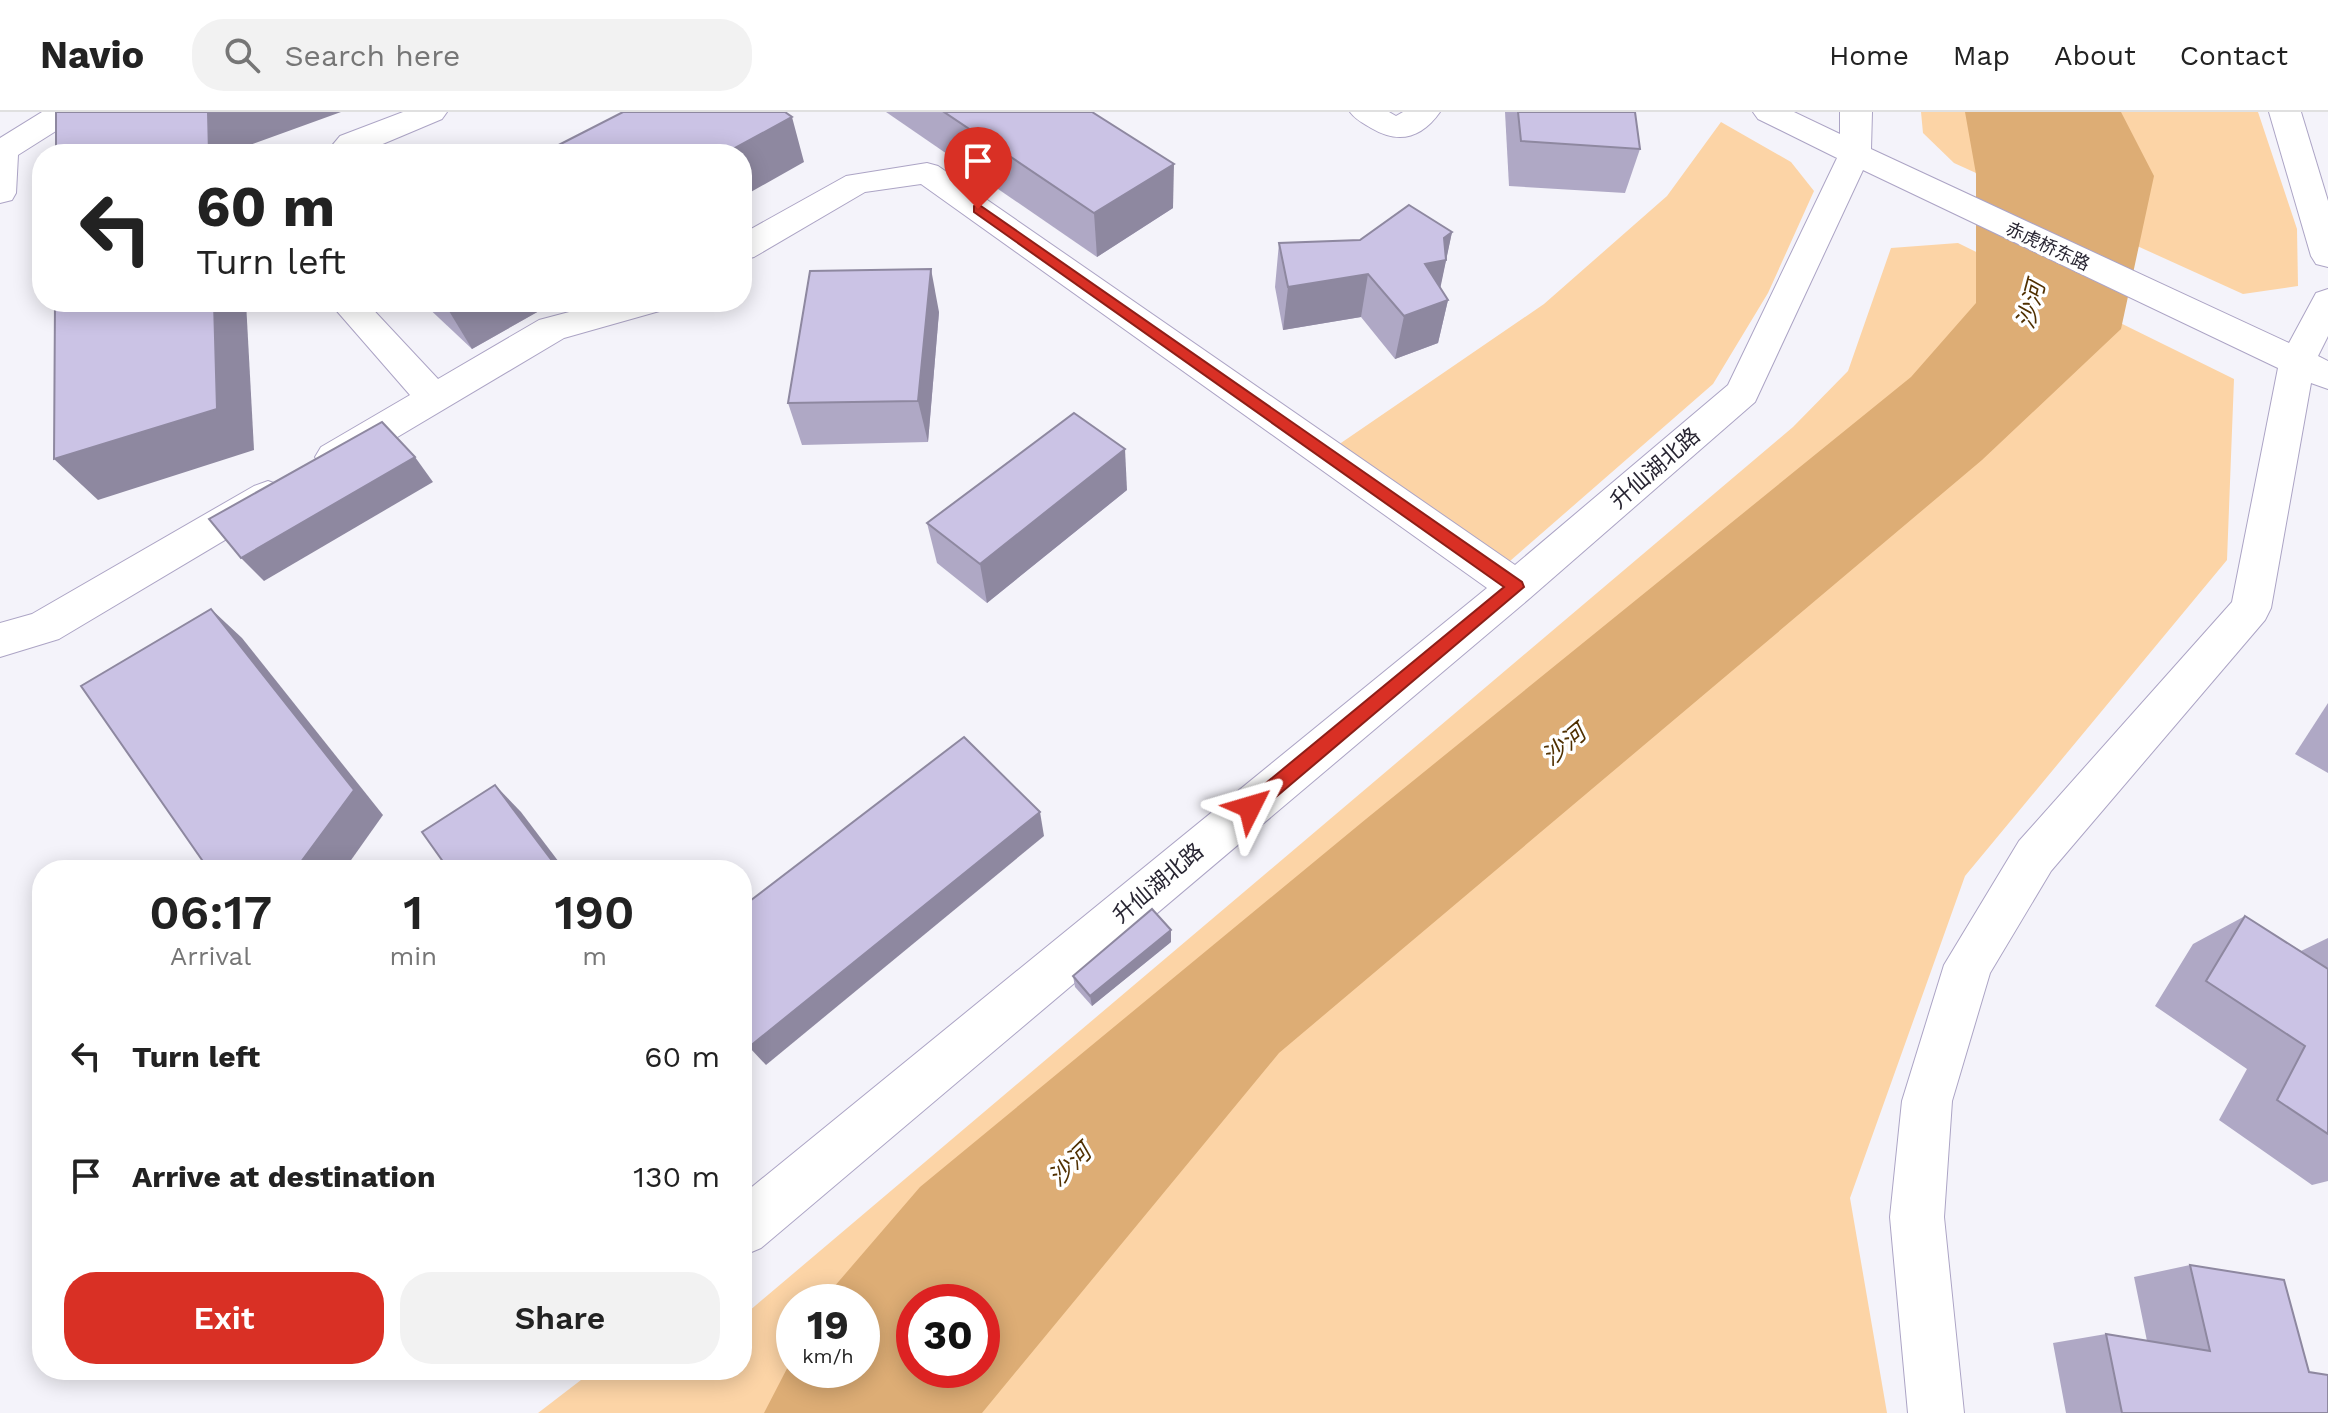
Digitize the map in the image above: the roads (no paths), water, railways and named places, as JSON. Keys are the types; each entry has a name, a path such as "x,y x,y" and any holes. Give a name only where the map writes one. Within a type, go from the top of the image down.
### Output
{"street":[{"path":"0,193 2,151 64,112"},
{"path":"350,144 431,112"},
{"path":"1366,112 1397,130 1424,112"},
{"name":"赤虎桥东路","path":"1769,112 2312,369"},
{"name":"升仙湖北路","path":"752,1221 1516,587 1742,393 1855,154 1856,112"},
{"path":"2285,112 2328,256"},
{"path":"752,243 857,183 927,173 1516,587"},
{"path":"1936,1413 1917,1217 1927,1101 1968,965 2035,856 2251,608 2328,301"},
{"path":"355,312 434,398"},
{"path":"0,640 44,627 552,329 614,312"}],"water":[{"name":"沙河","path":"1965,112 2121,112 2154,176 2121,329 1982,460 1279,1053 982,1413 764,1413 777,1388 880,1388 880,1284 836,1284 920,1187 1366,819 1911,377 1976,303 1976,174"}]}
